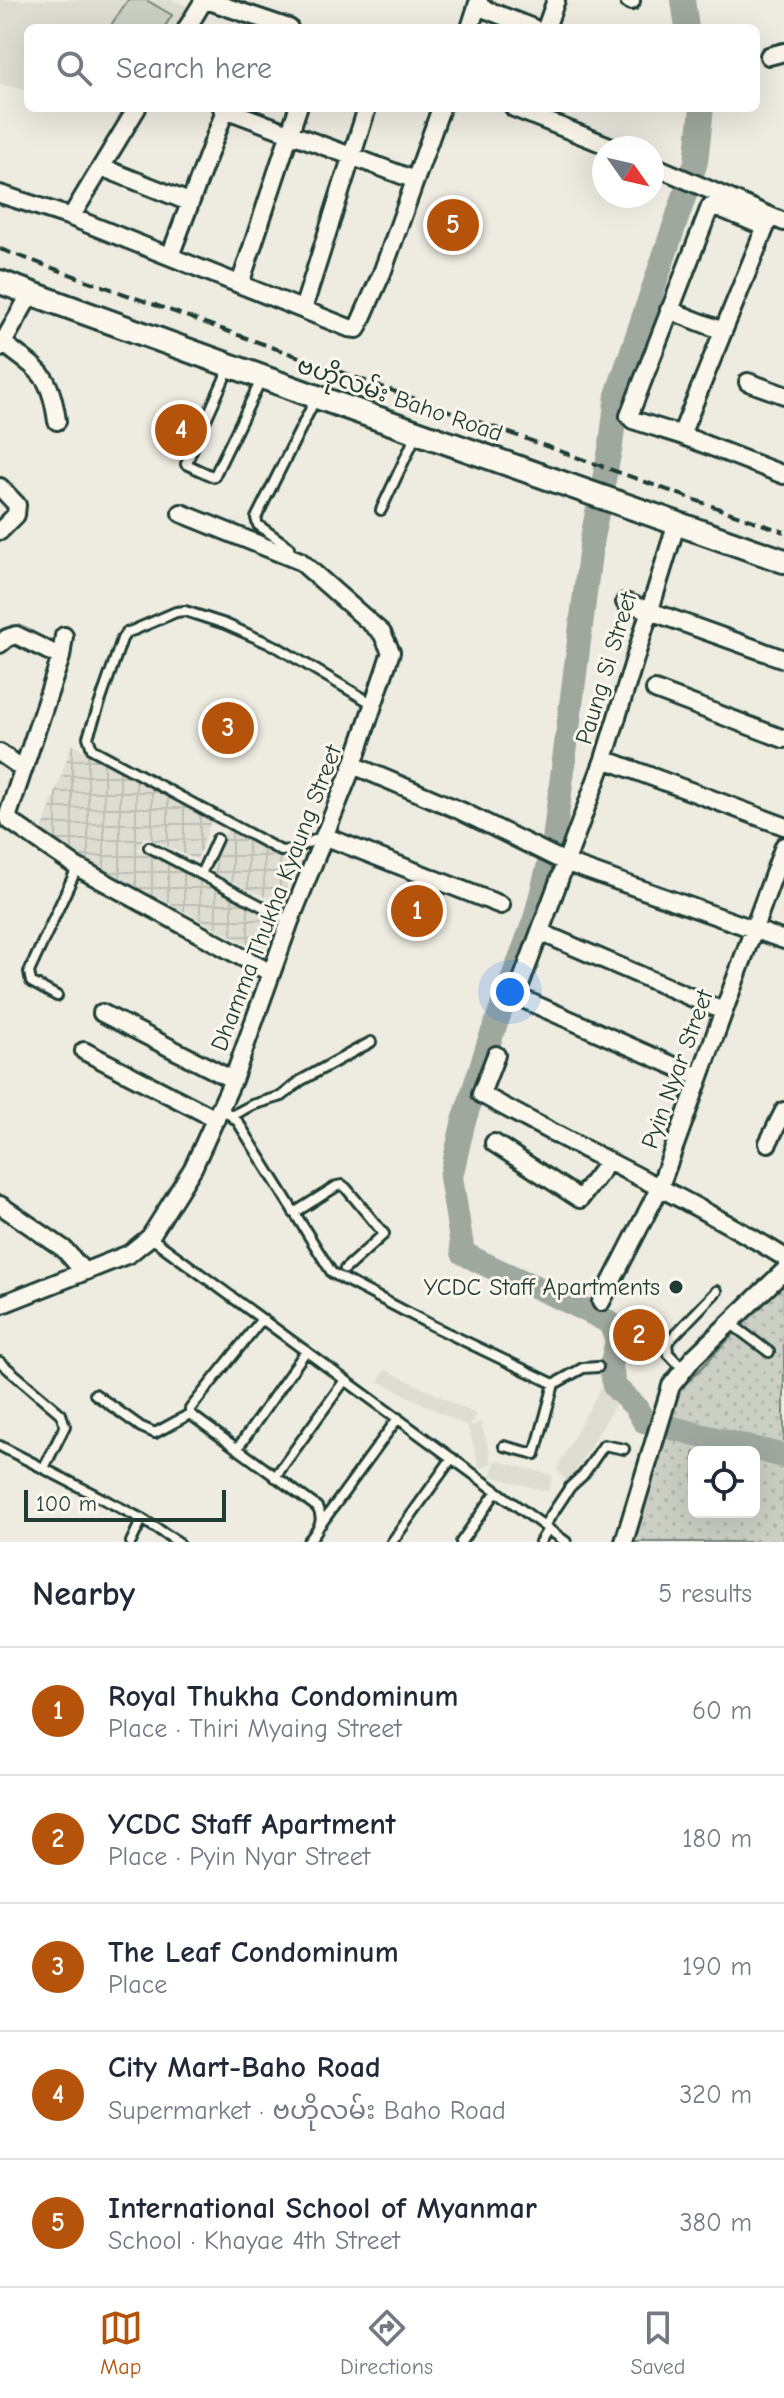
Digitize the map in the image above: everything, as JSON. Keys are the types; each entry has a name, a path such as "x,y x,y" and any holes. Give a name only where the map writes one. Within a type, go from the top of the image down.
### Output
{"main road":[{"name":"ဗဟိုလမ်း Baho Road","path":"0,282 262,378 784,561"}],"street":[{"path":"190,24 205,0 256,23"},
{"path":"547,24 556,0"},
{"path":"471,24 478,3 524,24"},
{"path":"71,217 135,112"},
{"path":"170,256 223,112"},
{"path":"234,112 415,180"},
{"path":"240,284 297,112"},
{"path":"303,309 366,112"},
{"path":"0,194 71,217 357,329 440,112"},
{"path":"524,112 592,139"},
{"path":"101,167 189,202"},
{"path":"664,170 776,221"},
{"path":"776,221 710,207 629,416 784,475"},
{"path":"681,435 723,331 776,221"},
{"path":"31,293 1,346 44,375 54,398 57,421"},
{"path":"669,310 723,331"},
{"path":"748,382 784,394 779,413"},
{"path":"0,487 17,505 16,515 0,531"},
{"name":"Dhamma Thukha Kyaung Street","path":"0,1305 129,1254 150,1237 193,1168 223,1114 271,973 353,765 391,652 382,633 300,561 181,513"},
{"name":"Paung Si Street","path":"556,857 579,827 604,759 677,522"},
{"path":"625,602 784,659"},
{"path":"0,644 16,635 61,657"},
{"path":"64,636 61,657 8,815 10,821 77,867 271,973"},
{"path":"655,690 784,739"},
{"path":"0,753 22,768"},
{"path":"604,759 784,826"},
{"path":"353,765 461,811 556,857 784,940"},
{"path":"324,836 501,905"},
{"name":"Pyin Nyar Street","path":"601,1302 659,1189 784,846"},
{"path":"556,857 540,932 516,996 699,1077"},
{"path":"540,932 723,1011"},
{"path":"102,1013 233,1080"},
{"path":"84,1051 223,1114"},
{"path":"496,1055 481,1094 727,1222 784,1257"},
{"path":"768,1143 784,1111"},
{"path":"494,1143 580,1199 608,1162"},
{"path":"0,1205 64,1249 84,1272"},
{"path":"624,1542 671,1386 784,1271"}],"lane":[{"path":"230,366 186,464 214,477 262,378"},
{"path":"290,556 289,547 258,525 256,518 317,397"},
{"path":"381,510 418,432"},
{"path":"324,836 281,851 92,749 88,737 122,639 126,633 185,611 225,624 277,647 373,705"},
{"path":"201,874 217,839"},
{"path":"149,847 290,921"},
{"path":"57,996 31,982 29,972 77,867"},
{"path":"371,1042 300,1081 282,1096 223,1114 272,1174 332,1273 554,1384"},
{"path":"294,1213 337,1186 346,1188 384,1234 345,1269"},
{"path":"150,1237 566,1542"},
{"path":"684,1370 668,1353 667,1343 717,1291"},
{"path":"190,1414 190,1409 262,1319"},
{"path":"730,1323 769,1352"},
{"path":"237,1449 306,1351"},
{"path":"0,1362 64,1419 65,1426 44,1468"},
{"path":"504,1446 535,1454 554,1384 583,1368 598,1367"},
{"path":"275,1477 345,1380"},
{"path":"95,1394 141,1427 155,1433 190,1414"},
{"path":"190,1414 317,1507 321,1513 321,1524"},
{"path":"308,1542 398,1418"},
{"path":"540,1542 570,1487 583,1475 604,1445 624,1449"},
{"path":"0,1446 142,1519 178,1542"},
{"path":"392,1542 452,1458"},
{"path":"461,1542 497,1491"},
{"path":"131,1542 142,1519"}],"shaded area":[{"path":"0,0 172,0 188,6 177,24 24,24 24,89 0,84"},
{"path":"128,0 146,0 172,15 166,24 112,24"},
{"path":"72,744 212,819 197,860 144,836 138,850 277,919 261,952 40,836"},
{"path":"228,826 292,864 282,905 212,872"},
{"path":"784,1282 784,1542 630,1542 679,1391"},
{"path":"385,1369 477,1415 469,1427 481,1422 492,1463 480,1469 468,1427 379,1381"},
{"path":"602,1385 618,1400 569,1482 556,1470"},
{"path":"495,1460 552,1475 549,1492 491,1476"}],"waterway":[{"path":"683,0 686,24"},
{"path":"702,112 696,162 617,395 611,445 592,538 553,848 535,919 489,1042 463,1124 451,1177 463,1253 610,1323 617,1341 611,1366 614,1386 635,1406 644,1421 784,1456"}],"railway":[{"path":"0,249 784,532"}],"place":[{"name":"International School of Myanmar","path":"453,225"},
{"name":"City Mart-Baho Road","path":"181,430"},
{"name":"The Leaf Condominum","path":"228,728"},
{"name":"Royal Thukha Condominum","path":"417,911"},
{"name":"YCDC Staff Apartments","path":"676,1287"},
{"name":"YCDC Staff Apartment","path":"639,1335"}]}
